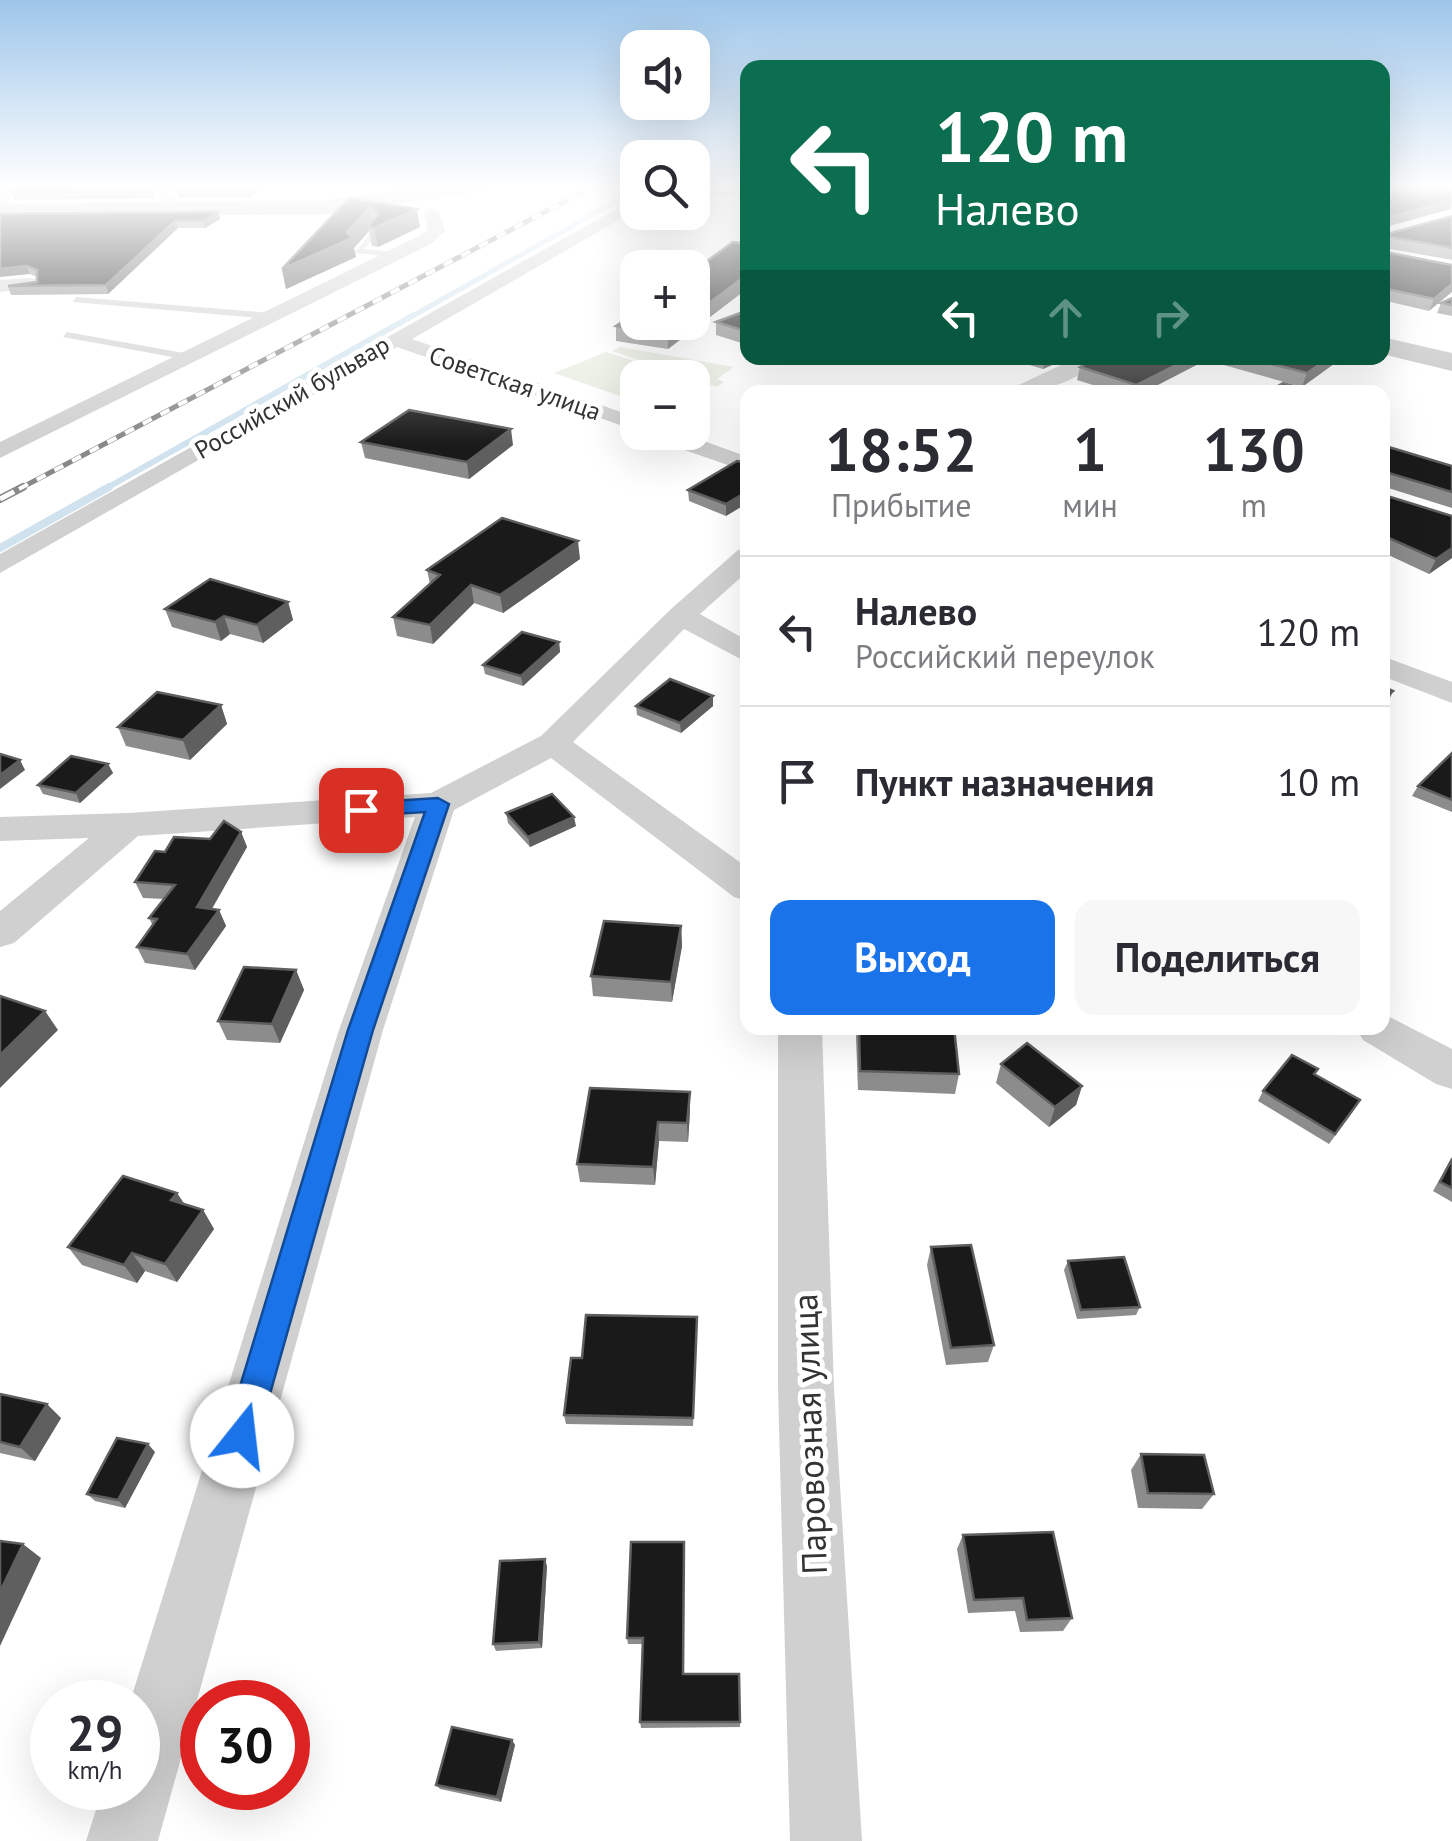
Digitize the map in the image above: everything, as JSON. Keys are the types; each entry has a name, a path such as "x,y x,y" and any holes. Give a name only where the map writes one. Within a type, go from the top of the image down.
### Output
{"street":[{"path":"0,451 361,272"},
{"name":"Российский бульвар","path":"0,566 514,272"},
{"path":"0,286 30,284"},
{"name":"Советская улица","path":"393,340 620,420"},
{"path":"1390,346 1452,362"},
{"path":"1037,385 1077,365"},
{"path":"1046,382 1055,385"},
{"path":"706,450 740,462"},
{"path":"0,828 128,825 438,804 552,743 681,615 740,563"},
{"path":"681,615 740,649"},
{"path":"1390,668 1452,693"},
{"path":"552,743 740,882"},
{"path":"122,1841 360,1030 438,804"},
{"path":"0,933 128,825"},
{"name":"Паровозная улица","path":"800,1035 806,1388 826,1841"},
{"path":"1390,1035 1452,1071"}],"lane":[{"path":"76,300 271,316"},
{"path":"67,335 190,357"}],"shaded area":[{"path":"620,347 694,360 638,360 612,351"},
{"path":"606,352 631,360 620,360 620,396 554,373"},
{"path":"710,363 734,367 717,379 724,382 717,387 710,385"}],"building":[{"path":"37,272 120,272 106,285 8,286 37,282"},
{"path":"710,272 740,272 740,280 710,302"},
{"path":"1390,272 1452,272 1452,284 1434,299 1390,290"},
{"path":"740,313 740,330 716,322"},
{"path":"1083,365 1176,365 1136,385 1080,367"},
{"path":"1276,365 1319,365 1307,373"},
{"path":"409,410 511,429 467,462 361,442"},
{"path":"1390,447 1452,466 1452,492 1390,473"},
{"path":"740,462 740,496 726,504 688,490"},
{"path":"1390,497 1452,516 1452,548 1436,559 1390,539"},
{"path":"502,518 578,541 500,595 471,585 430,625 393,617 440,575 427,570"},
{"path":"210,579 288,602 257,625 224,616 215,622 165,609"},
{"path":"522,632 559,642 521,676 483,665"},
{"path":"670,679 713,696 680,723 636,706"},
{"path":"157,692 221,705 183,740 118,727"},
{"path":"1452,753 1452,800 1418,786"},
{"path":"0,754 20,760 0,775"},
{"path":"71,756 108,764 76,793 38,785"},
{"path":"552,794 574,817 528,837 506,813"},
{"path":"224,821 241,832 197,907 219,910 187,954 137,947 157,919 149,918 175,885 135,882 155,851 165,852 174,837 210,839"},
{"path":"604,921 681,926 671,982 591,976"},
{"path":"244,967 296,970 272,1024 218,1021"},
{"path":"0,996 45,1011 0,1055"},
{"path":"859,1035 955,1035 959,1074 860,1071"},
{"path":"1027,1043 1082,1086 1055,1107 1001,1064"},
{"path":"1292,1055 1318,1069 1314,1074 1360,1100 1335,1134 1263,1091"},
{"path":"590,1088 690,1092 687,1123 658,1122 653,1167 577,1164"},
{"path":"1452,1159 1452,1188 1440,1182"},
{"path":"123,1176 177,1193 171,1200 203,1210 165,1264 132,1253 124,1265 68,1247"},
{"path":"971,1245 994,1345 951,1348 931,1247"},
{"path":"1124,1257 1140,1307 1081,1310 1068,1261"},
{"path":"586,1315 697,1317 693,1418 564,1415 571,1358 582,1358"},
{"path":"0,1394 47,1404 20,1447 0,1442"},
{"path":"117,1438 148,1444 118,1500 87,1494"},
{"path":"1141,1454 1204,1455 1214,1494 1148,1493"},
{"path":"1053,1532 1072,1618 1027,1620 1023,1598 974,1600 963,1535"},
{"path":"0,1541 23,1544 0,1592"},
{"path":"631,1542 684,1542 683,1674 739,1674 740,1722 640,1722 643,1638 627,1638"},
{"path":"545,1559 539,1642 493,1644 500,1561"},
{"path":"452,1727 512,1740 497,1797 436,1785"}],"waterway":[{"path":"407,319 491,272"},
{"path":"105,489 412,316"},
{"path":"0,548 109,487"}],"railway":[{"path":"19,489 431,272"},
{"path":"0,499 23,487"}],"route":[{"path":"242,1436 360,1030 438,804 361,810"}]}
